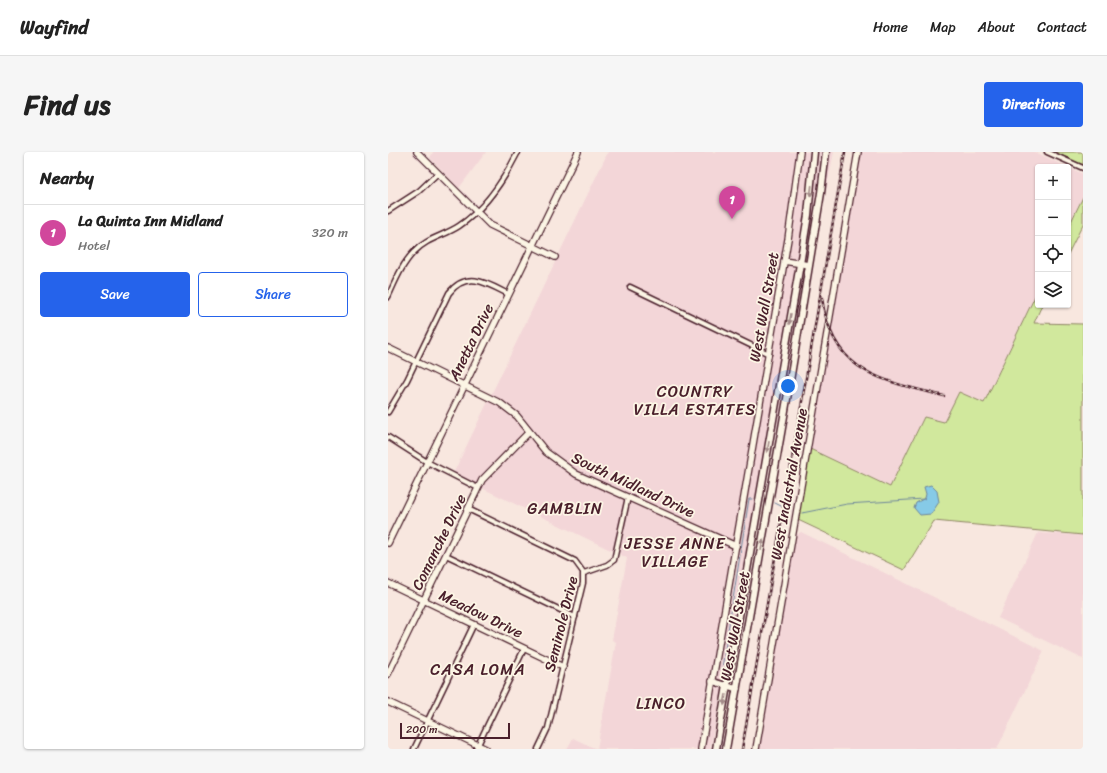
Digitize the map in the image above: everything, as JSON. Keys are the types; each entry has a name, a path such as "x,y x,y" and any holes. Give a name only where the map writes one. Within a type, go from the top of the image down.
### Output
{"main road":[{"name":"West Wall Street","path":"716,749 800,264 808,215 814,152"},
{"name":"West Wall Street","path":"726,749 809,265 826,152"}],"street":[{"path":"417,152 475,212 494,228 555,257"},
{"path":"388,297 402,268 414,252 429,240 459,226 475,212 500,184 518,152"},
{"name":"Anetta Drive","path":"388,543 578,152"},
{"name":"West Wall Street","path":"701,749 769,354 800,152"},
{"name":"West Industrial Avenue","path":"756,749 858,152"},
{"path":"1047,152 1083,168"},
{"path":"388,211 419,191 438,173"},
{"path":"784,261 809,265"},
{"path":"388,412 417,361 449,293 455,285 471,279 484,282 508,294"},
{"path":"630,287 769,354"},
{"name":"South Midland Drive","path":"388,348 464,384 506,406 522,421 546,452 566,468 736,546"},
{"name":"Comanche Drive","path":"388,674 482,480 530,432"},
{"path":"388,437 427,462 478,488"},
{"name":"Seminole Drive","path":"538,749 548,728 584,581 584,573 607,566 614,560 628,497"},
{"path":"468,509 575,561 581,566 584,573"},
{"path":"446,555 575,617"},
{"name":"Meadow Drive","path":"388,583 563,667"},
{"path":"414,749 474,624"},
{"path":"477,747 524,649"},
{"path":"712,681 737,689"},
{"path":"388,702 477,747 486,749"}],"shaded area":[{"path":"433,152 486,152 459,188 430,158"},
{"path":"608,152 834,152 710,749 597,749 616,642 612,640 627,558 453,474"},
{"path":"861,152 1035,152 1061,164 1035,164 1035,296 984,403 944,422 924,417 890,487 810,449"},
{"path":"1071,168 1083,174 1083,197 1071,222"},
{"path":"801,532 1044,651 997,749 759,749 796,535"},
{"path":"1038,533 1083,535 1083,659 998,618"},
{"path":"573,738 596,749 567,749"}],"green space":[{"path":"1054,152 1083,152 1083,165"},
{"path":"1083,197 1083,224 1071,248 1071,222"},
{"path":"1035,296 1035,308 1041,308 1034,323 1083,324 1083,535 934,521 904,570 798,520 810,449 890,487 924,417 944,422 959,392 984,403"}],"water":[{"path":"931,485 937,491 939,502 931,514 920,515 914,508 916,503 925,498 926,494 924,487"}],"waterway":[{"path":"722,668 749,499 752,499"},
{"path":"802,513 847,504 924,499"},
{"path":"775,503 789,510"}],"railway":[{"path":"742,749 845,152"},
{"path":"822,298 828,323 837,343 849,358 864,370 881,378 900,385 944,396"}],"place":[{"name":"La Quinta Inn Midland","path":"732,219"}],"district":[{"name":"COUNTRY VILLA ESTATES","path":"695,400"},
{"name":"GAMBLIN","path":"565,508"},
{"name":"JESSE ANNE VILLAGE","path":"675,552"},
{"name":"CASA LOMA","path":"478,669"},
{"name":"LINCO","path":"661,703"}]}
